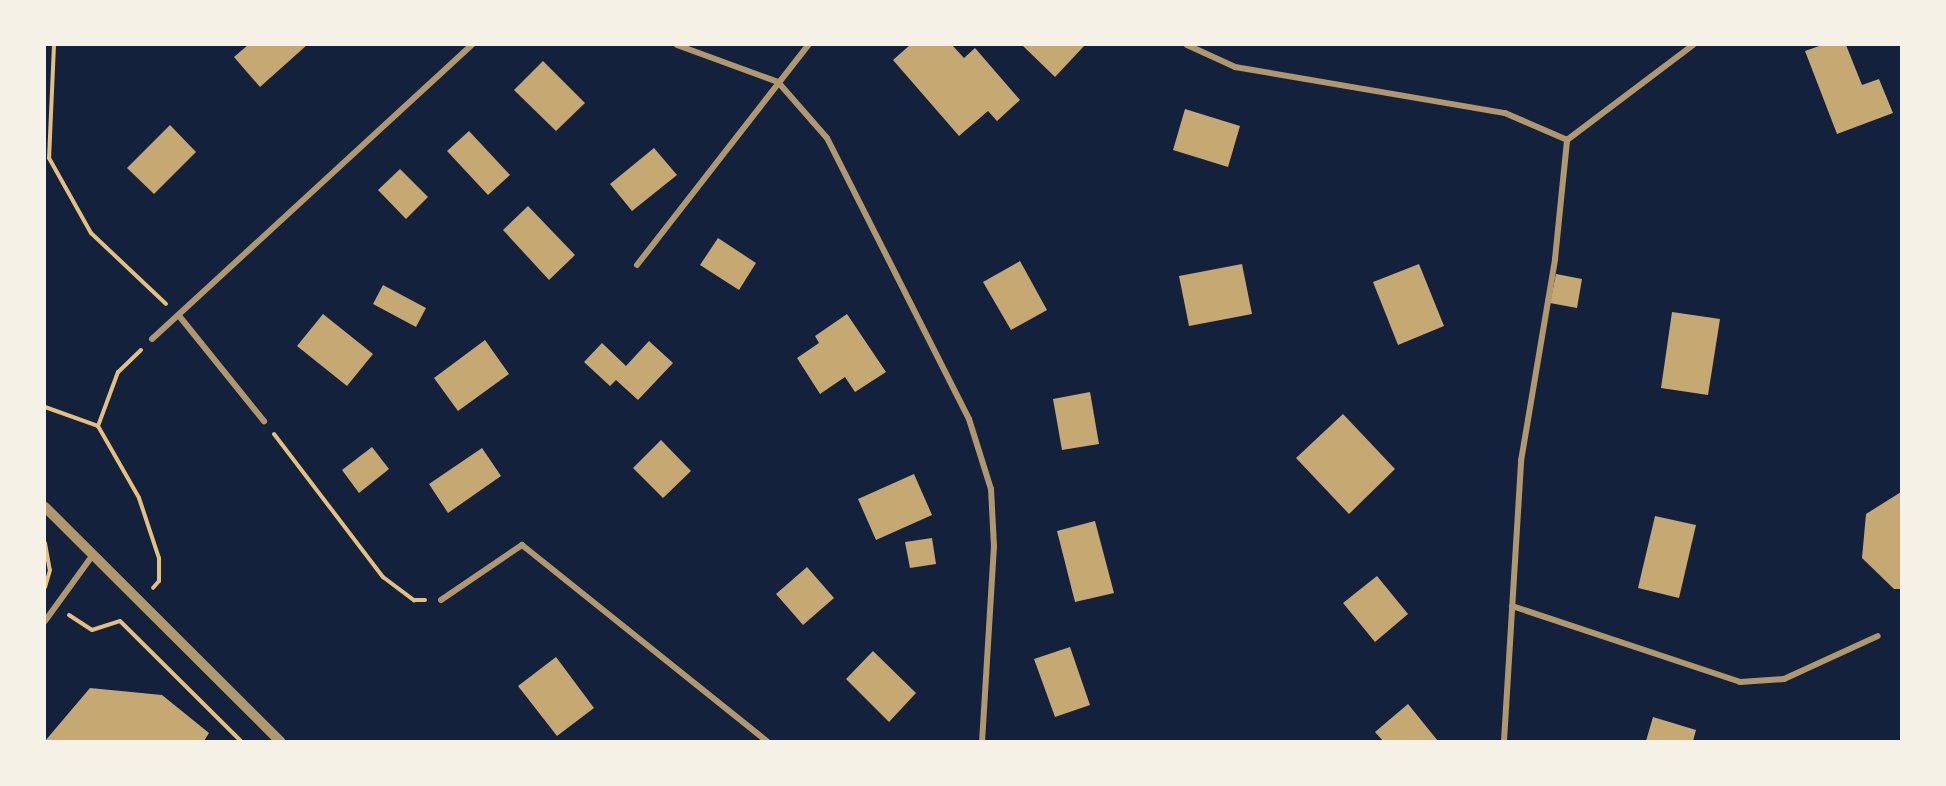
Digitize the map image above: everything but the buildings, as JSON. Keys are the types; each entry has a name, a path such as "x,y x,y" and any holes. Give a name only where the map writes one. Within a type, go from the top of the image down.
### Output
{"street":[{"path":"152,339 180,317 472,45"},
{"path":"677,45 778,82 827,138 914,302 969,419 991,489 994,546 982,741"},
{"path":"637,265 808,45"},
{"path":"1187,45 1235,67 1505,113 1567,140"},
{"path":"1504,741 1521,461 1555,259 1567,140 1693,45"},
{"path":"180,317 264,421"},
{"path":"45,507 280,741"},
{"path":"441,600 522,545 767,741"},
{"path":"45,621 93,556"},
{"path":"1512,606 1740,682 1784,679 1878,636"}],"path":[{"path":"54,45 47,158 91,233 180,317"},
{"path":"98,426 118,372 152,339"},
{"path":"45,407 98,426 139,498 159,558 159,582 120,621 92,630 56,606"},
{"path":"264,421 383,577 414,600 441,600"},
{"path":"45,543 50,570 45,588"},
{"path":"120,621 241,741"}]}
